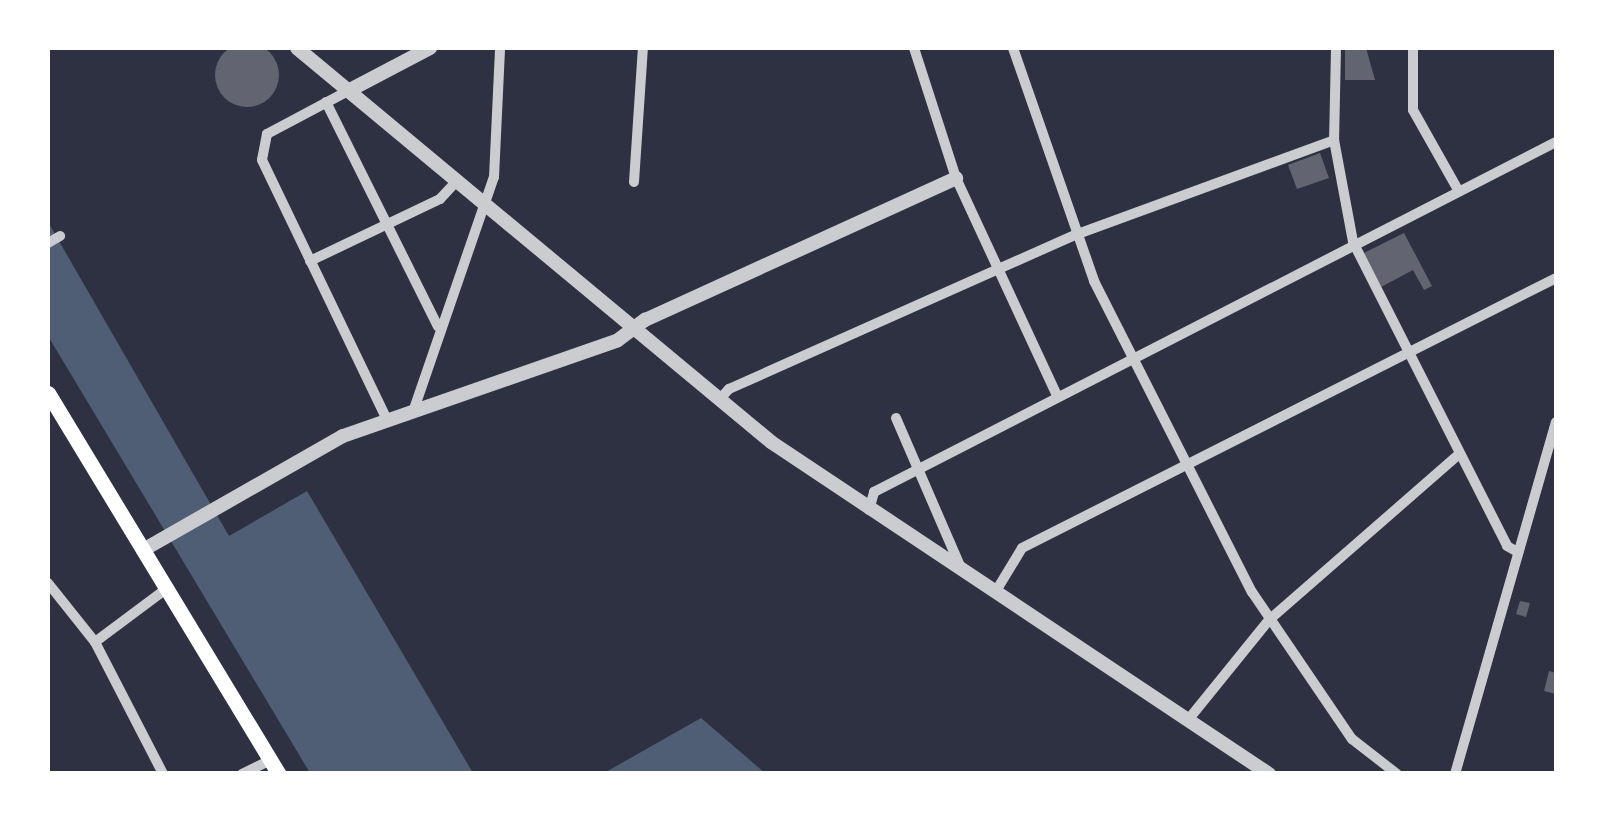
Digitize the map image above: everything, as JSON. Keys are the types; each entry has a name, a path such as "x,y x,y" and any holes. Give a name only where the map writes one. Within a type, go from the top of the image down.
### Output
{"main road":[{"path":"48,393 275,767"}],"street":[{"path":"297,48 719,400 869,510 1268,774"},
{"path":"386,420 260,146 266,134 430,48"},
{"path":"414,409 438,327 494,177 500,48"},
{"path":"634,182 643,48"},
{"path":"914,48 956,178 1057,396"},
{"path":"1013,48 1076,235 1269,620 1352,738 1397,774"},
{"path":"1336,48 1334,140 1353,242 1507,546 1518,552"},
{"path":"1413,48 1414,110 1458,190"},
{"path":"326,102 438,327"},
{"path":"719,400 729,389 1076,235 1334,140"},
{"path":"869,510 874,492 1353,242 1556,142"},
{"path":"143,550 297,457 414,409 633,331 645,320 956,178"},
{"path":"310,261 440,198 456,182"},
{"path":"48,244 60,236"},
{"path":"996,592 1022,548 1405,349 1556,278"},
{"path":"896,418 961,569"},
{"path":"1454,774 1556,422"},
{"path":"1188,720 1269,620 1459,454"},
{"path":"48,583 95,642 163,774"},
{"path":"95,642 166,589"},
{"path":"242,774 275,767"}],"water":[{"path":"48,222 229,536 307,491 473,773 310,773 48,336"},
{"path":"701,718 765,773 604,773"}],"building":[{"path":"247,43 269,53 279,75 269,97 247,107 225,97 215,75 225,53"},
{"path":"1345,48 1366,48 1375,80 1345,80"},
{"path":"1320,153 1329,178 1297,189 1288,165"},
{"path":"1404,233 1432,286 1424,290 1413,270 1381,287 1364,253"},
{"path":"1520,601 1530,603 1526,617 1516,614"},
{"path":"1549,671 1556,673 1556,694 1544,691"}]}
